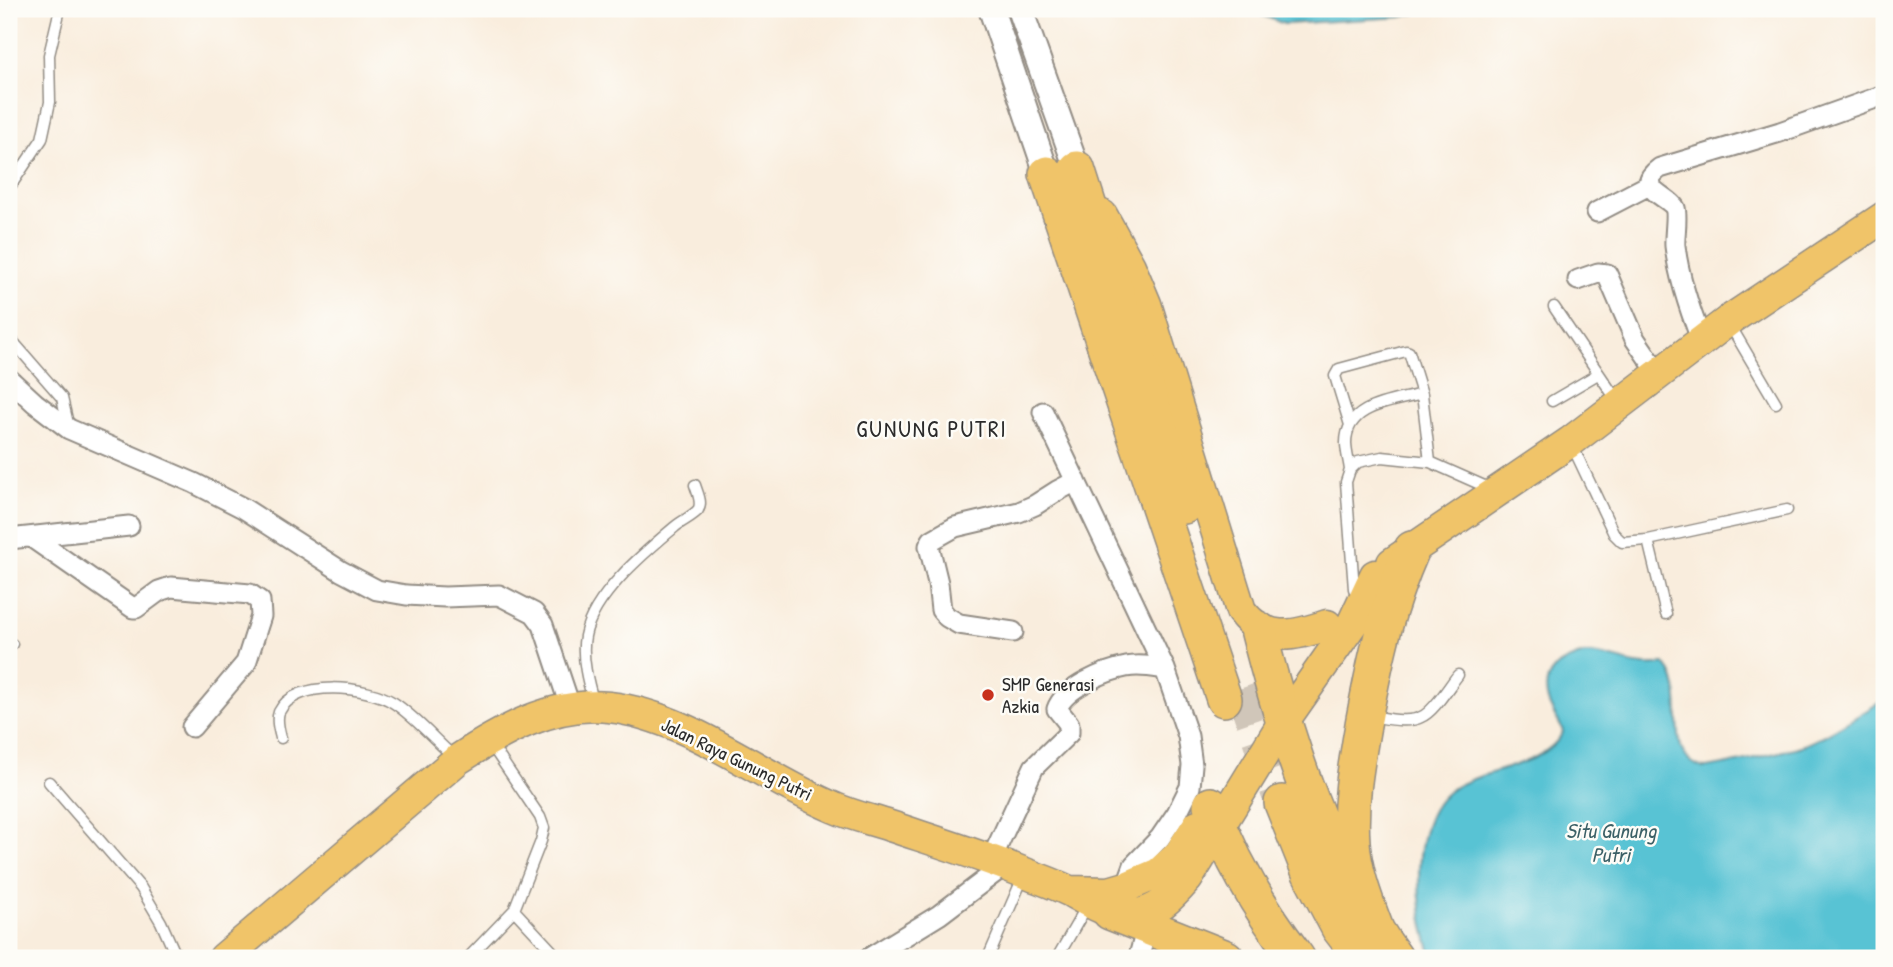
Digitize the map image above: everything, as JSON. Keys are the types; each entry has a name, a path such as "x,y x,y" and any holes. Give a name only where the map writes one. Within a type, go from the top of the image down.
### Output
{"highway":[{"path":"1062,171 1233,694"},
{"path":"1378,950 1352,843 1352,788 1384,620 1412,549"},
{"path":"1258,629 1279,712 1341,870 1378,950"},
{"path":"1331,958 1289,884 1271,808 1339,928 1378,950"},
{"path":"1215,816 1255,899 1297,958"},
{"path":"1098,898 1143,943 1226,958"}],"main road":[{"path":"1062,171 1130,266 1146,304 1241,611 1258,629 1270,634 1300,635 1327,625"},
{"path":"1098,898 1134,914 1150,910 1169,899 1188,878 1215,816 1279,712 1327,625 1365,582 1570,442 1728,321 1884,217"},
{"path":"1279,712 1352,624 1365,582"},
{"name":"Jalan Raya Gunung Putri","path":"224,958 457,760 488,740 546,713 608,707 648,716 695,735 834,808 1098,898"}],"street":[{"path":"991,9 1002,44 1062,171"},
{"path":"1020,9 1030,39 1062,171"},
{"path":"1702,341 1686,296 1676,249 1675,208 1655,192 1651,184 1653,175 1661,168 1780,132 1884,95"},
{"path":"1597,212 1651,184"},
{"path":"1578,280 1598,273 1606,274 1635,339 1659,374"},
{"path":"9,379 69,429 243,508 341,571 377,590 445,597 499,594 517,603 534,613 543,625 583,709"},
{"path":"1043,412 1165,669 1188,736 1192,765 1190,787 1160,838 1098,898"},
{"path":"1013,632 958,624 947,617 941,610 929,546 932,540 955,527 1035,506 1076,481"},
{"path":"9,539 129,526"},
{"path":"32,537 133,608 164,587 250,594 260,601 261,616 246,663 192,727"},
{"path":"869,958 939,915 1007,866 1034,767 1069,733 1069,724 1057,709 1065,695 1104,673 1128,666 1165,669"}],"lane":[{"path":"9,188 42,139 50,102 49,55 60,9"},
{"path":"1554,307 1620,406"},
{"path":"1728,321 1776,403"},
{"path":"9,337 62,398 69,429"},
{"path":"1350,425 1335,376 1339,369 1409,352 1422,394 1430,462"},
{"path":"1552,401 1598,374"},
{"path":"1365,582 1346,496 1346,482 1350,470 1346,441 1350,425 1361,412 1422,394"},
{"path":"1570,442 1619,541 1625,543 1787,510"},
{"path":"1350,470 1358,463 1382,457 1430,462 1498,492"},
{"path":"583,709 587,677 584,637 592,614 614,585 675,527 698,511 700,505 695,485"},
{"path":"1648,540 1666,614"},
{"path":"1365,716 1421,718 1458,674"},
{"path":"281,738 278,718 280,711 286,702 296,695 319,688 355,690 376,694 394,703 457,760"},
{"path":"468,958 514,910 544,828 540,817 488,740"},
{"path":"49,782 141,888 161,922 177,958"},
{"path":"988,958 1007,866"},
{"path":"1057,958 1098,898"},
{"path":"514,910 552,951 554,958"}],"water":[{"path":"1247,9 1429,9 1401,17 1284,24"},
{"name":"Situ Gunung Putri","path":"1584,654 1642,665 1664,664 1674,680 1682,751 1696,765 1704,768 1804,745 1835,730 1884,700 1884,958 1433,958 1422,917 1419,867 1428,820 1439,801 1455,787 1529,760 1555,744 1563,732 1548,701 1547,682 1560,664"}],"tunnel":[{"path":"1242,688 1282,803"}],"place":[{"name":"SMP Generasi Azkia","path":"988,695"}],"district":[{"name":"GUNUNG PUTRI","path":"932,429"}]}
